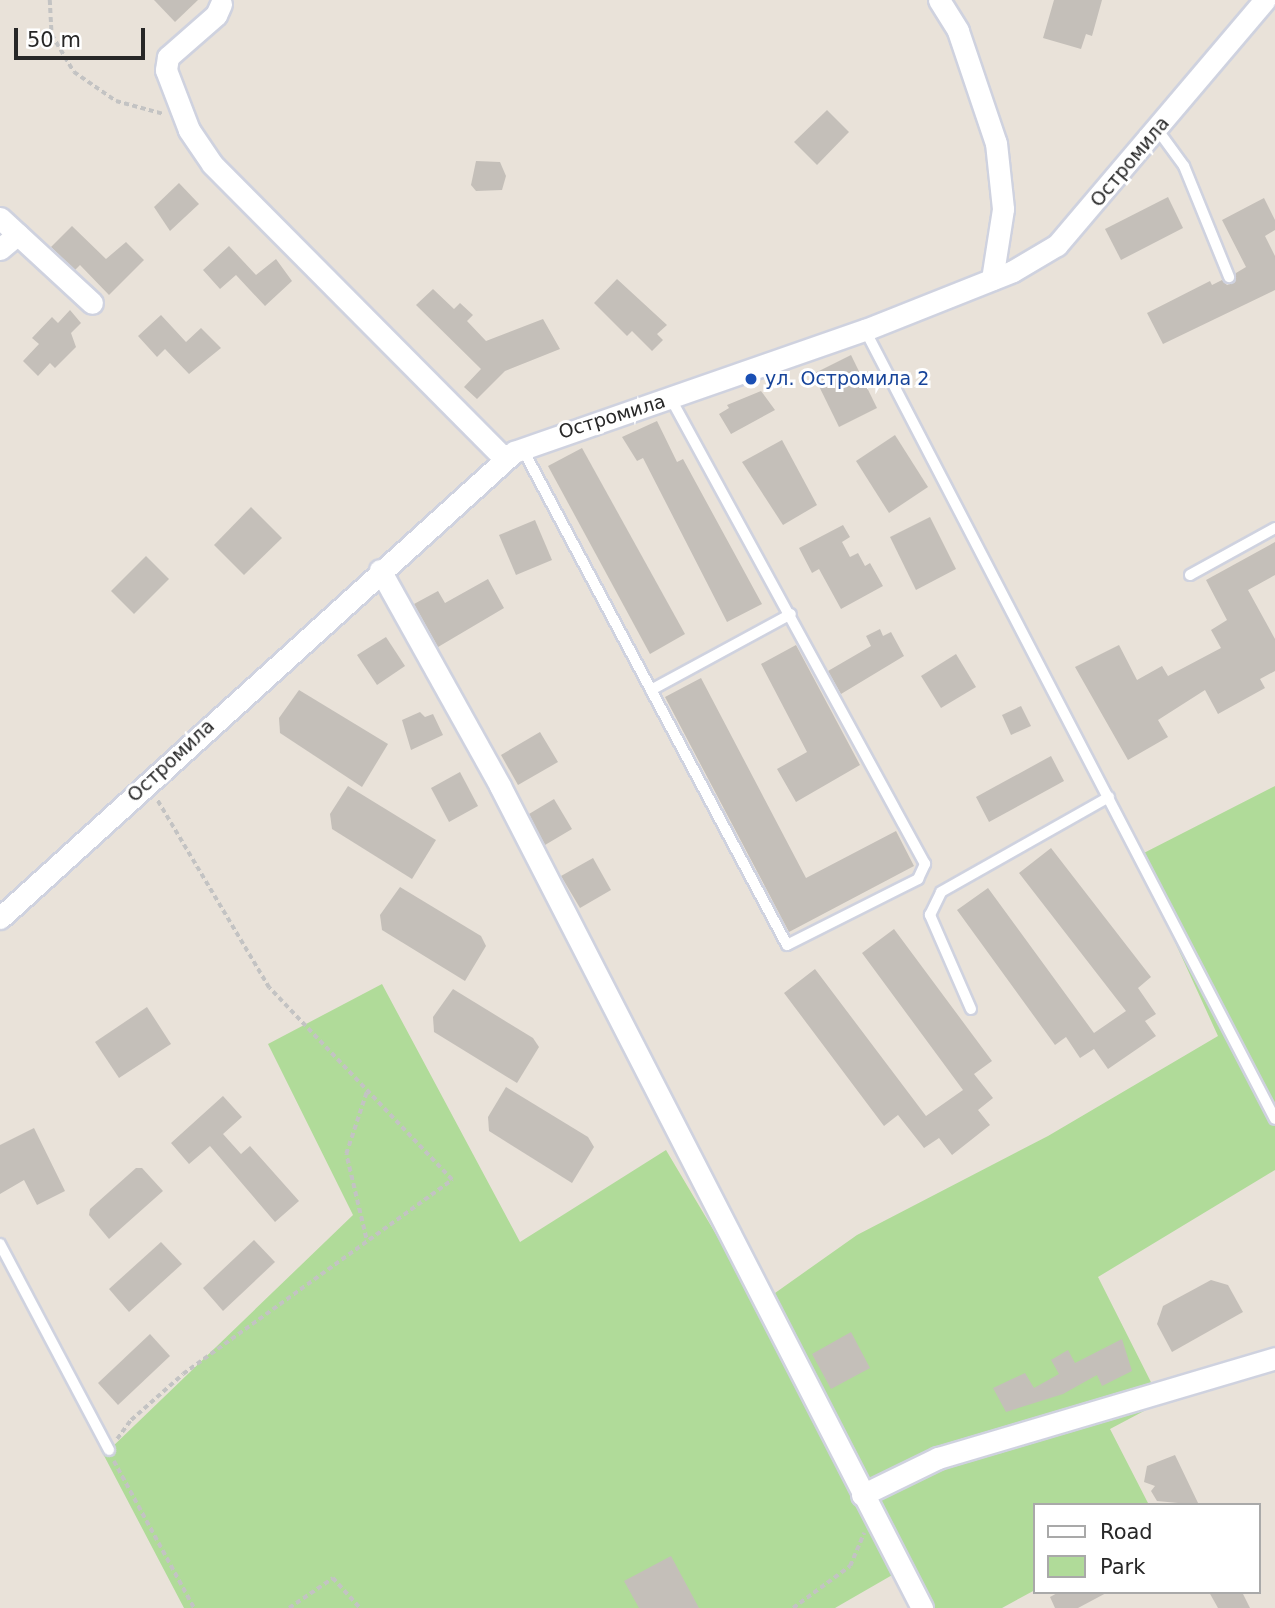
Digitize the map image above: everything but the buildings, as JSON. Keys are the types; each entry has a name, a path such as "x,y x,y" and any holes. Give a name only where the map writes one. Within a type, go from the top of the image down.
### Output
{"street":[{"path":"939,0 958,31 996,143 1003,209 992,279"},
{"name":"Остромила","path":"0,918 380,570 514,454 865,330 992,279 1057,245 1265,0"},
{"path":"221,4 216,15 168,57 166,70 184,118 212,164 514,454"},
{"path":"0,218 92,303"},
{"path":"0,249 18,234"},
{"path":"380,570 499,786 922,1608"},
{"path":"862,1495 938,1458 1275,1358"}],"lane":[{"path":"1157,129 1184,166 1229,277"},
{"path":"865,330 1275,1119"},
{"path":"514,454 651,690 787,945 918,879 925,864 791,614 671,399"},
{"path":"1190,575 1275,528"},
{"path":"651,690 791,614"},
{"path":"971,1009 930,915 941,892 1109,797"},
{"path":"0,1244 109,1450"}],"path":[{"path":"50,0 55,43 82,79 128,106 184,118"},
{"path":"147,783 269,988 452,1180 366,1238 183,1374 131,1420 109,1450 194,1608"},
{"path":"366,1238 346,1154 367,1091"},
{"path":"793,1608 849,1566 865,1531 862,1495"},
{"path":"289,1608 333,1578 360,1608"}],"green space":[{"path":"1275,786 1275,1170 1098,1277 1161,1402 1110,1429 1148,1503 1034,1503 1034,1591 1002,1608 926,1608 894,1574 835,1608 184,1608 100,1448 109,1450 353,1215 268,1044 382,984 520,1242 666,1150 758,1305 857,1235 1048,1136 1218,1036 1136,857"}],"place":[{"name":"ул. Остромила 2","path":"751,379"}]}
